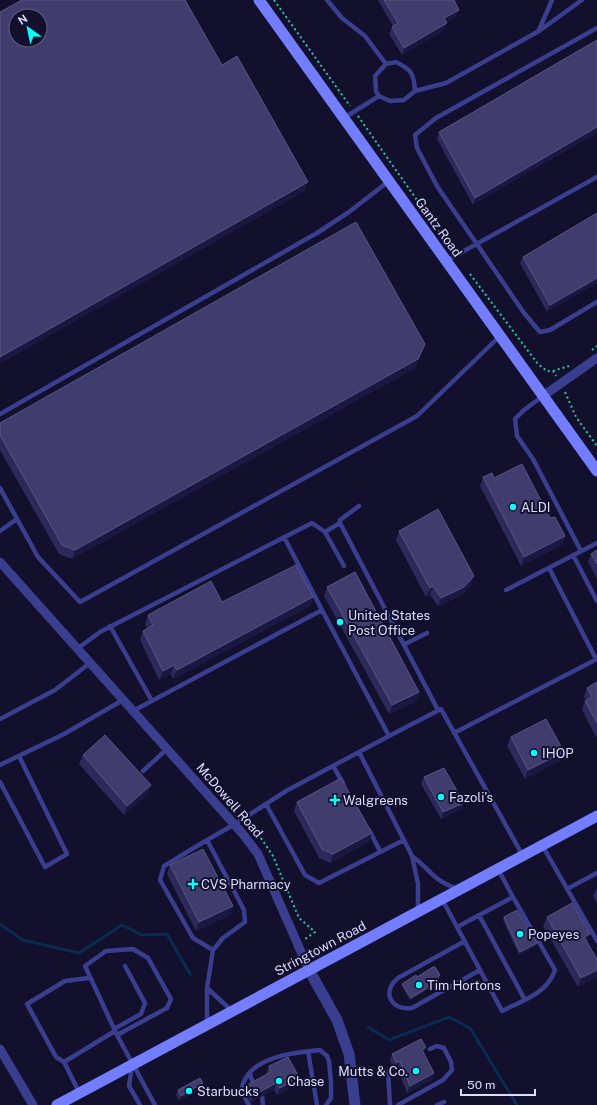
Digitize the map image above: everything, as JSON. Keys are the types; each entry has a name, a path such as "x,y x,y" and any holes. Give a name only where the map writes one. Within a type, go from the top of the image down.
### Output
{"main road":[{"name":"Gantz Road","path":"259,0 446,262 595,465"},
{"name":"Stringtown Road","path":"57,1105 597,816"}],"street":[{"path":"543,396 597,358"},
{"name":"McDowell Road","path":"1,564 235,824 258,854 309,970 337,1020 349,1054 355,1105"},
{"path":"0,1049 33,1105"}],"lane":[{"path":"327,0 342,18 364,36 386,64"},
{"path":"539,31 552,0"},
{"path":"416,91 414,78 409,68 396,62 386,64 375,76 376,91 379,96 390,101 404,100 416,91 446,83 539,31 582,0"},
{"path":"597,28 436,118 415,135 417,148 437,186 524,313 540,332 550,330 597,302"},
{"path":"344,118 379,96"},
{"path":"446,262 477,246 597,177"},
{"path":"0,414 317,233 349,212 389,181"},
{"path":"0,488 38,557 80,602 417,416 500,336"},
{"path":"543,396 524,410 515,419 517,436 533,459 581,551"},
{"path":"324,532 340,523 340,520 359,506"},
{"path":"0,531 17,519"},
{"path":"77,649 110,626 312,523 324,532 344,566"},
{"path":"340,523 405,644 438,710 441,709 522,856"},
{"path":"284,537 389,736"},
{"path":"506,590 597,543"},
{"path":"573,555 597,602"},
{"path":"454,732 597,659 549,568"},
{"path":"133,711 322,610"},
{"path":"110,626 152,701"},
{"path":"405,644 427,633"},
{"path":"0,719 55,690 90,663"},
{"path":"0,765 64,734 123,700"},
{"path":"213,950 193,938 160,880 164,866 266,804 333,766 438,710"},
{"path":"143,771 168,749"},
{"path":"359,752 412,856 418,884 418,912"},
{"path":"0,782 45,867 67,854 19,756"},
{"path":"333,766 344,786"},
{"path":"266,804 305,875 319,883 404,840"},
{"path":"366,825 380,851"},
{"path":"206,1024 207,988 213,950 223,938 245,922 244,910 207,840"},
{"path":"542,845 597,941"},
{"path":"412,856 422,863 433,877 443,884 459,890"},
{"path":"442,898 502,1011 525,1000 542,991 553,976 555,970 498,869"},
{"path":"567,889 597,873"},
{"path":"457,927 513,897"},
{"path":"478,915 525,1000"},
{"path":"465,941 398,978 391,984 388,992 391,1000 396,1006 403,1009 412,1008 480,970"},
{"path":"115,1032 167,1008 171,999 148,958 133,949 106,951 85,966 115,1032 155,1105"},
{"path":"64,1062 115,1032 141,1014 145,1003 124,966"},
{"path":"79,1092 64,1062 56,1057 27,1004 65,980 90,978"},
{"path":"207,988 232,1011"},
{"path":"398,1105 443,1080 452,1070 452,1062 444,1048 437,1046 430,1049"},
{"path":"248,1105 242,1093 241,1087 250,1072 256,1066 266,1061 308,1051 320,1050 327,1056 329,1061 332,1098 326,1105"},
{"path":"308,1051 317,1105"},
{"path":"132,1064 129,1086 140,1105"},
{"path":"388,1071 390,1105"},
{"path":"250,1072 251,1078 256,1086"},
{"path":"262,1096 263,1105"},
{"path":"437,1105 444,1102"}],"path":[{"path":"274,0 457,256"},
{"path":"467,270 538,364 547,371 553,371 570,365"},
{"path":"588,352 597,346"},
{"path":"553,371 576,417 597,446"}],"building":[{"path":"22,0 185,0 222,65 237,56 308,182 0,357 0,12"},
{"path":"384,0 454,0 459,10 444,18 447,23 404,48 392,27 398,23"},
{"path":"597,40 597,127 475,198 439,132"},
{"path":"597,213 597,278 550,305 523,257"},
{"path":"356,222 425,344 418,359 75,550 62,545 0,435 0,423"},
{"name":"ALDI","path":"522,464 550,518 555,517 565,536 524,557 483,477 492,473 494,478"},
{"path":"438,509 474,576 464,587 441,598 433,586 430,588 399,531"},
{"path":"597,550 597,564 591,554"},
{"path":"296,565 313,597 177,670 174,665 163,671 143,631 153,625 148,615 211,581 222,602"},
{"path":"355,572 419,692 392,705 327,587"},
{"path":"597,682 597,723 585,701 592,697 587,688"},
{"name":"IHOP","path":"546,719 564,752 528,770 511,737"},
{"path":"105,735 151,785 127,806 83,755"},
{"name":"Fazoli's","path":"444,768 464,803 443,812 424,777"},
{"name":"Walgreens","path":"341,778 372,833 333,854 322,849 297,802"},
{"name":"CVS Pharmacy","path":"203,849 233,906 199,922 170,865"},
{"path":"572,903 590,934 584,937 597,959 597,970 581,978 547,917"},
{"name":"Popeyes","path":"517,910 537,943 520,952 504,917"},
{"name":"Tim Hortons","path":"435,967 440,975 436,980 437,982 411,998 402,984"},
{"path":"421,1039 426,1047 422,1050 434,1073 410,1086 400,1061 397,1063 392,1054"},
{"name":"Chase","path":"288,1057 299,1077 280,1088 276,1083 253,1096 247,1085 271,1072 269,1066"},
{"path":"200,1078 203,1083 181,1096 178,1090"}],"waterway":[{"path":"0,924 23,940 79,953 122,925 142,935 167,934 190,974"},
{"path":"368,1027 389,1040 449,1017 470,1028 517,1105"}],"place":[{"name":"ALDI","path":"513,507"},
{"name":"United States Post Office","path":"340,622"},
{"name":"IHOP","path":"534,753"},
{"name":"Fazoli's","path":"441,797"},
{"name":"Walgreens","path":"335,800"},
{"name":"CVS Pharmacy","path":"193,884"},
{"name":"Popeyes","path":"520,934"},
{"name":"Tim Hortons","path":"419,985"},
{"name":"Mutts & Co.","path":"416,1071"},
{"name":"Chase","path":"279,1081"},
{"name":"Starbucks","path":"189,1091"}]}
